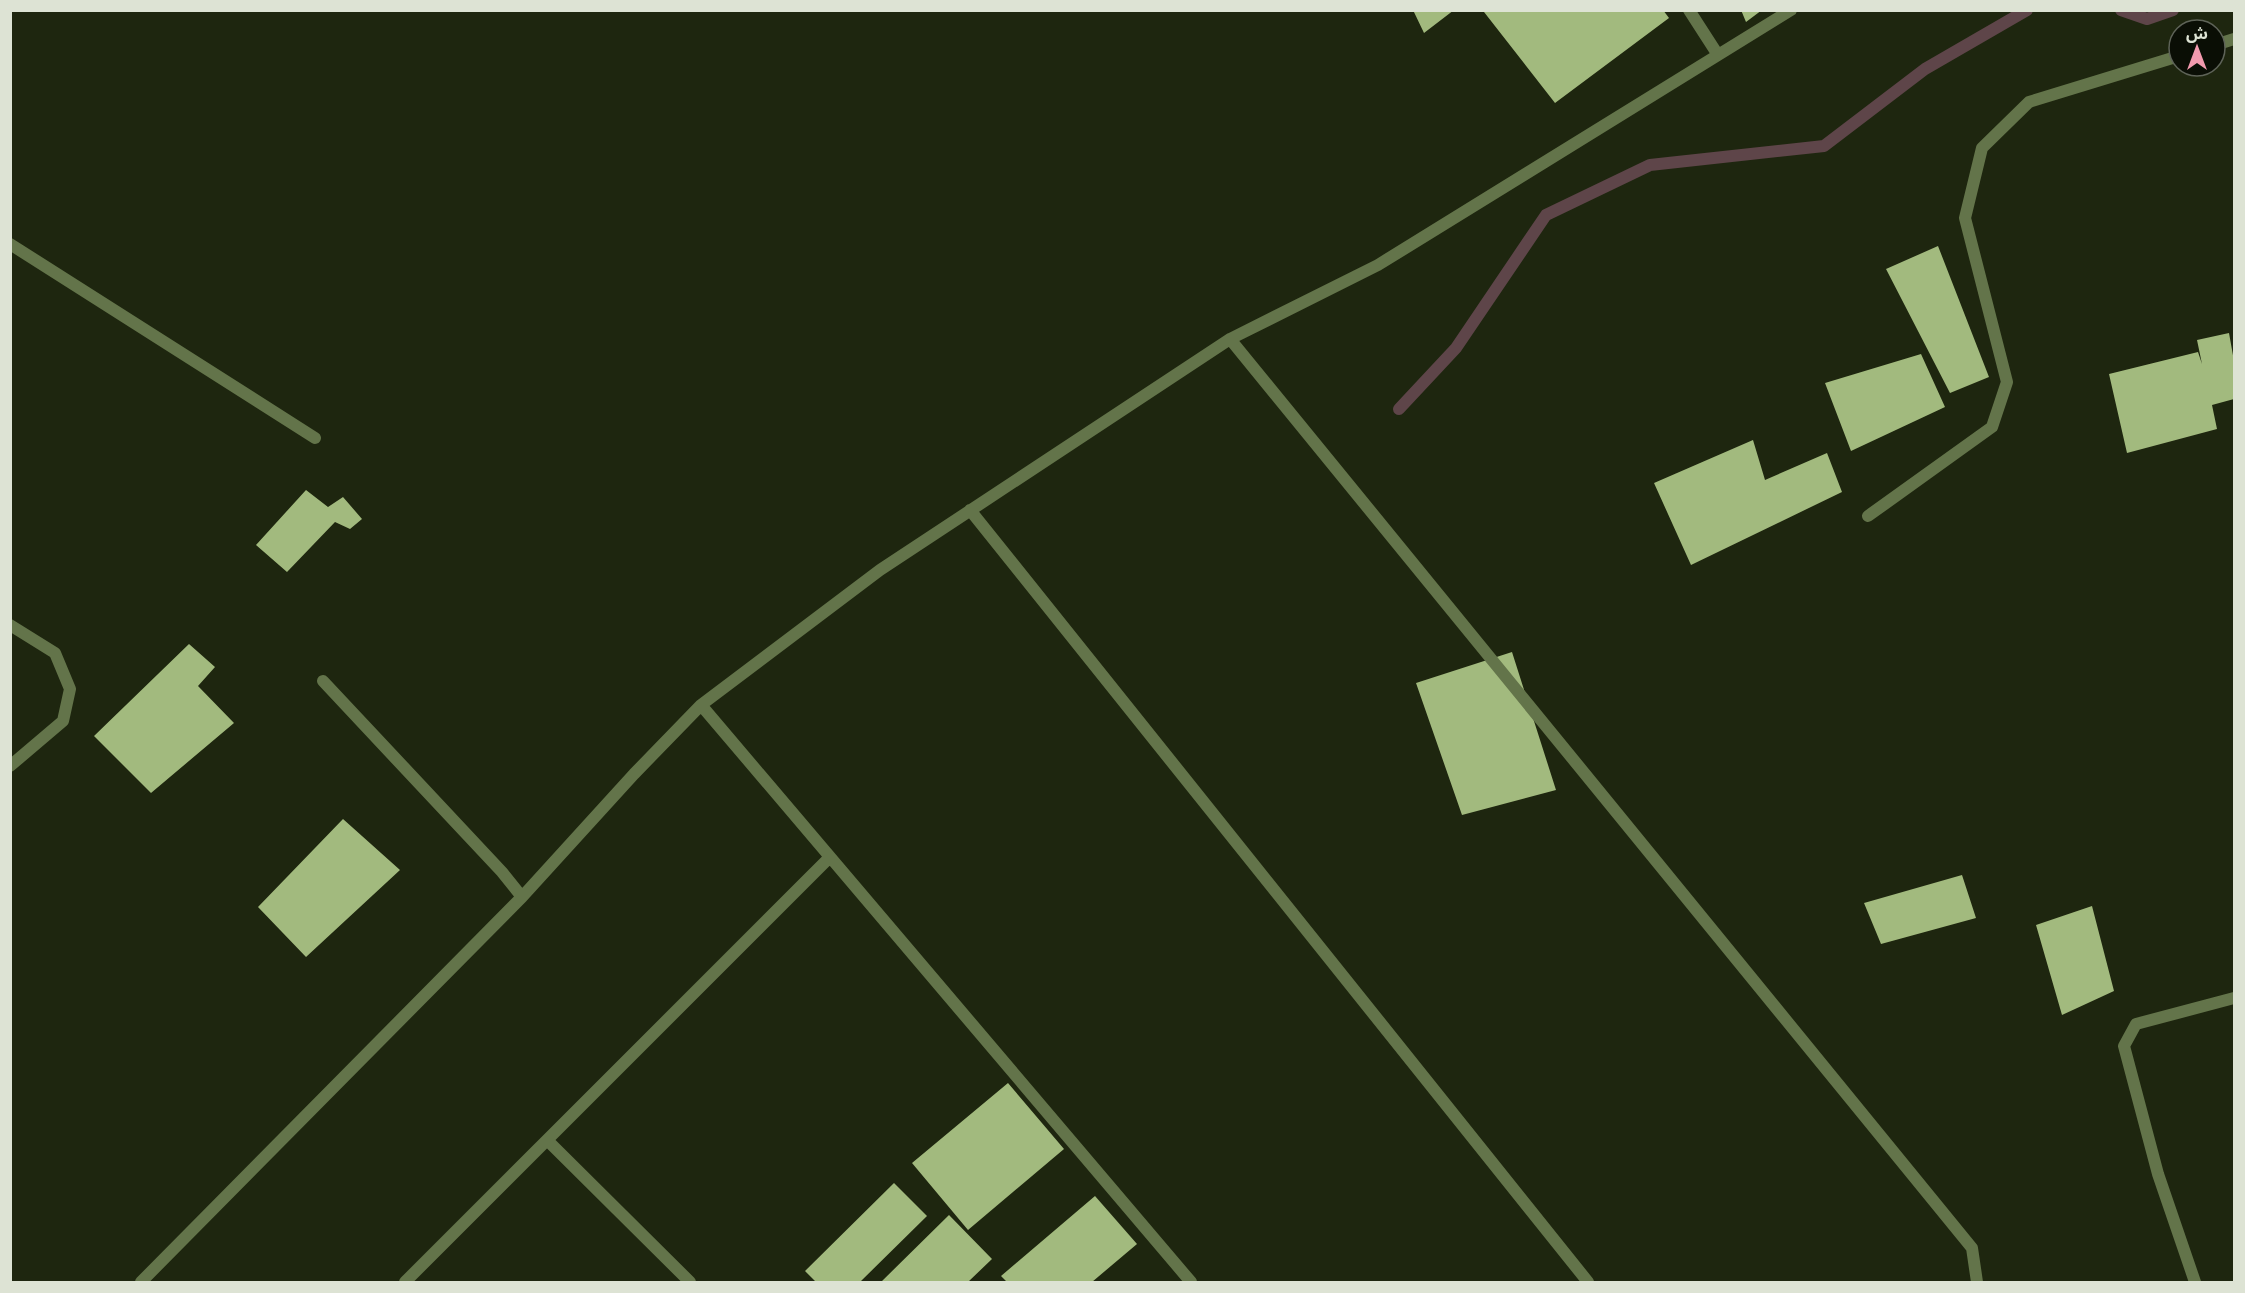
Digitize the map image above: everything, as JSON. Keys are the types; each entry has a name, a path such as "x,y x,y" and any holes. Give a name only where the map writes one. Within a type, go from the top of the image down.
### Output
{"street":[{"path":"1689,10 1718,55"},
{"path":"141,1282 522,897 634,774 701,705 880,570 1230,339 1378,265 1791,10"},
{"path":"1868,516 1992,427 2007,382 1965,218 1982,148 2029,102 2167,60"},
{"path":"10,244 315,438"},
{"path":"1230,339 1972,1248 1977,1282"},
{"path":"970,510 1588,1282"},
{"path":"10,625 55,653 70,689 63,721 10,766"},
{"path":"323,681 502,872 522,897"},
{"path":"701,705 1191,1282"},
{"path":"405,1282 830,857"},
{"path":"2195,1282 2158,1174 2124,1046 2136,1024 2235,998"},
{"path":"547,1140 690,1282"}],"building":[{"path":"1413,10 1454,10 1424,33"},
{"path":"1486,10 1663,10 1669,18 1555,103 1484,12"},
{"path":"1741,10 1762,10 1746,22"},
{"path":"1938,246 1989,377 1950,393 1886,269"},
{"path":"2229,333 2234,361 2234,399 2212,405 2217,429 2127,453 2109,374 2198,352 2202,364 2197,340"},
{"path":"1921,354 1945,407 1851,451 1825,383"},
{"path":"1753,440 1765,480 1827,453 1842,492 1691,565 1654,483"},
{"path":"306,490 328,507 343,497 362,519 350,529 335,522 287,572 256,545"},
{"path":"189,644 215,667 198,686 234,723 151,793 94,736"},
{"path":"1512,652 1556,790 1462,815 1416,683"},
{"path":"343,819 400,870 306,957 258,907"},
{"path":"1962,875 1976,918 1881,944 1864,903"},
{"path":"2092,906 2114,991 2062,1015 2036,925"},
{"path":"1008,1083 1064,1149 968,1230 912,1163"},
{"path":"894,1183 927,1216 860,1282 816,1282 805,1271"},
{"path":"1095,1196 1137,1244 1092,1282 1007,1282 1001,1276"},
{"path":"949,1215 992,1259 968,1282 881,1282"}],"waterway":[{"path":"1399,409 1456,348 1546,215 1650,165 1824,146 1925,69 2027,10"},
{"path":"2121,10 2147,19 2173,10"}]}
